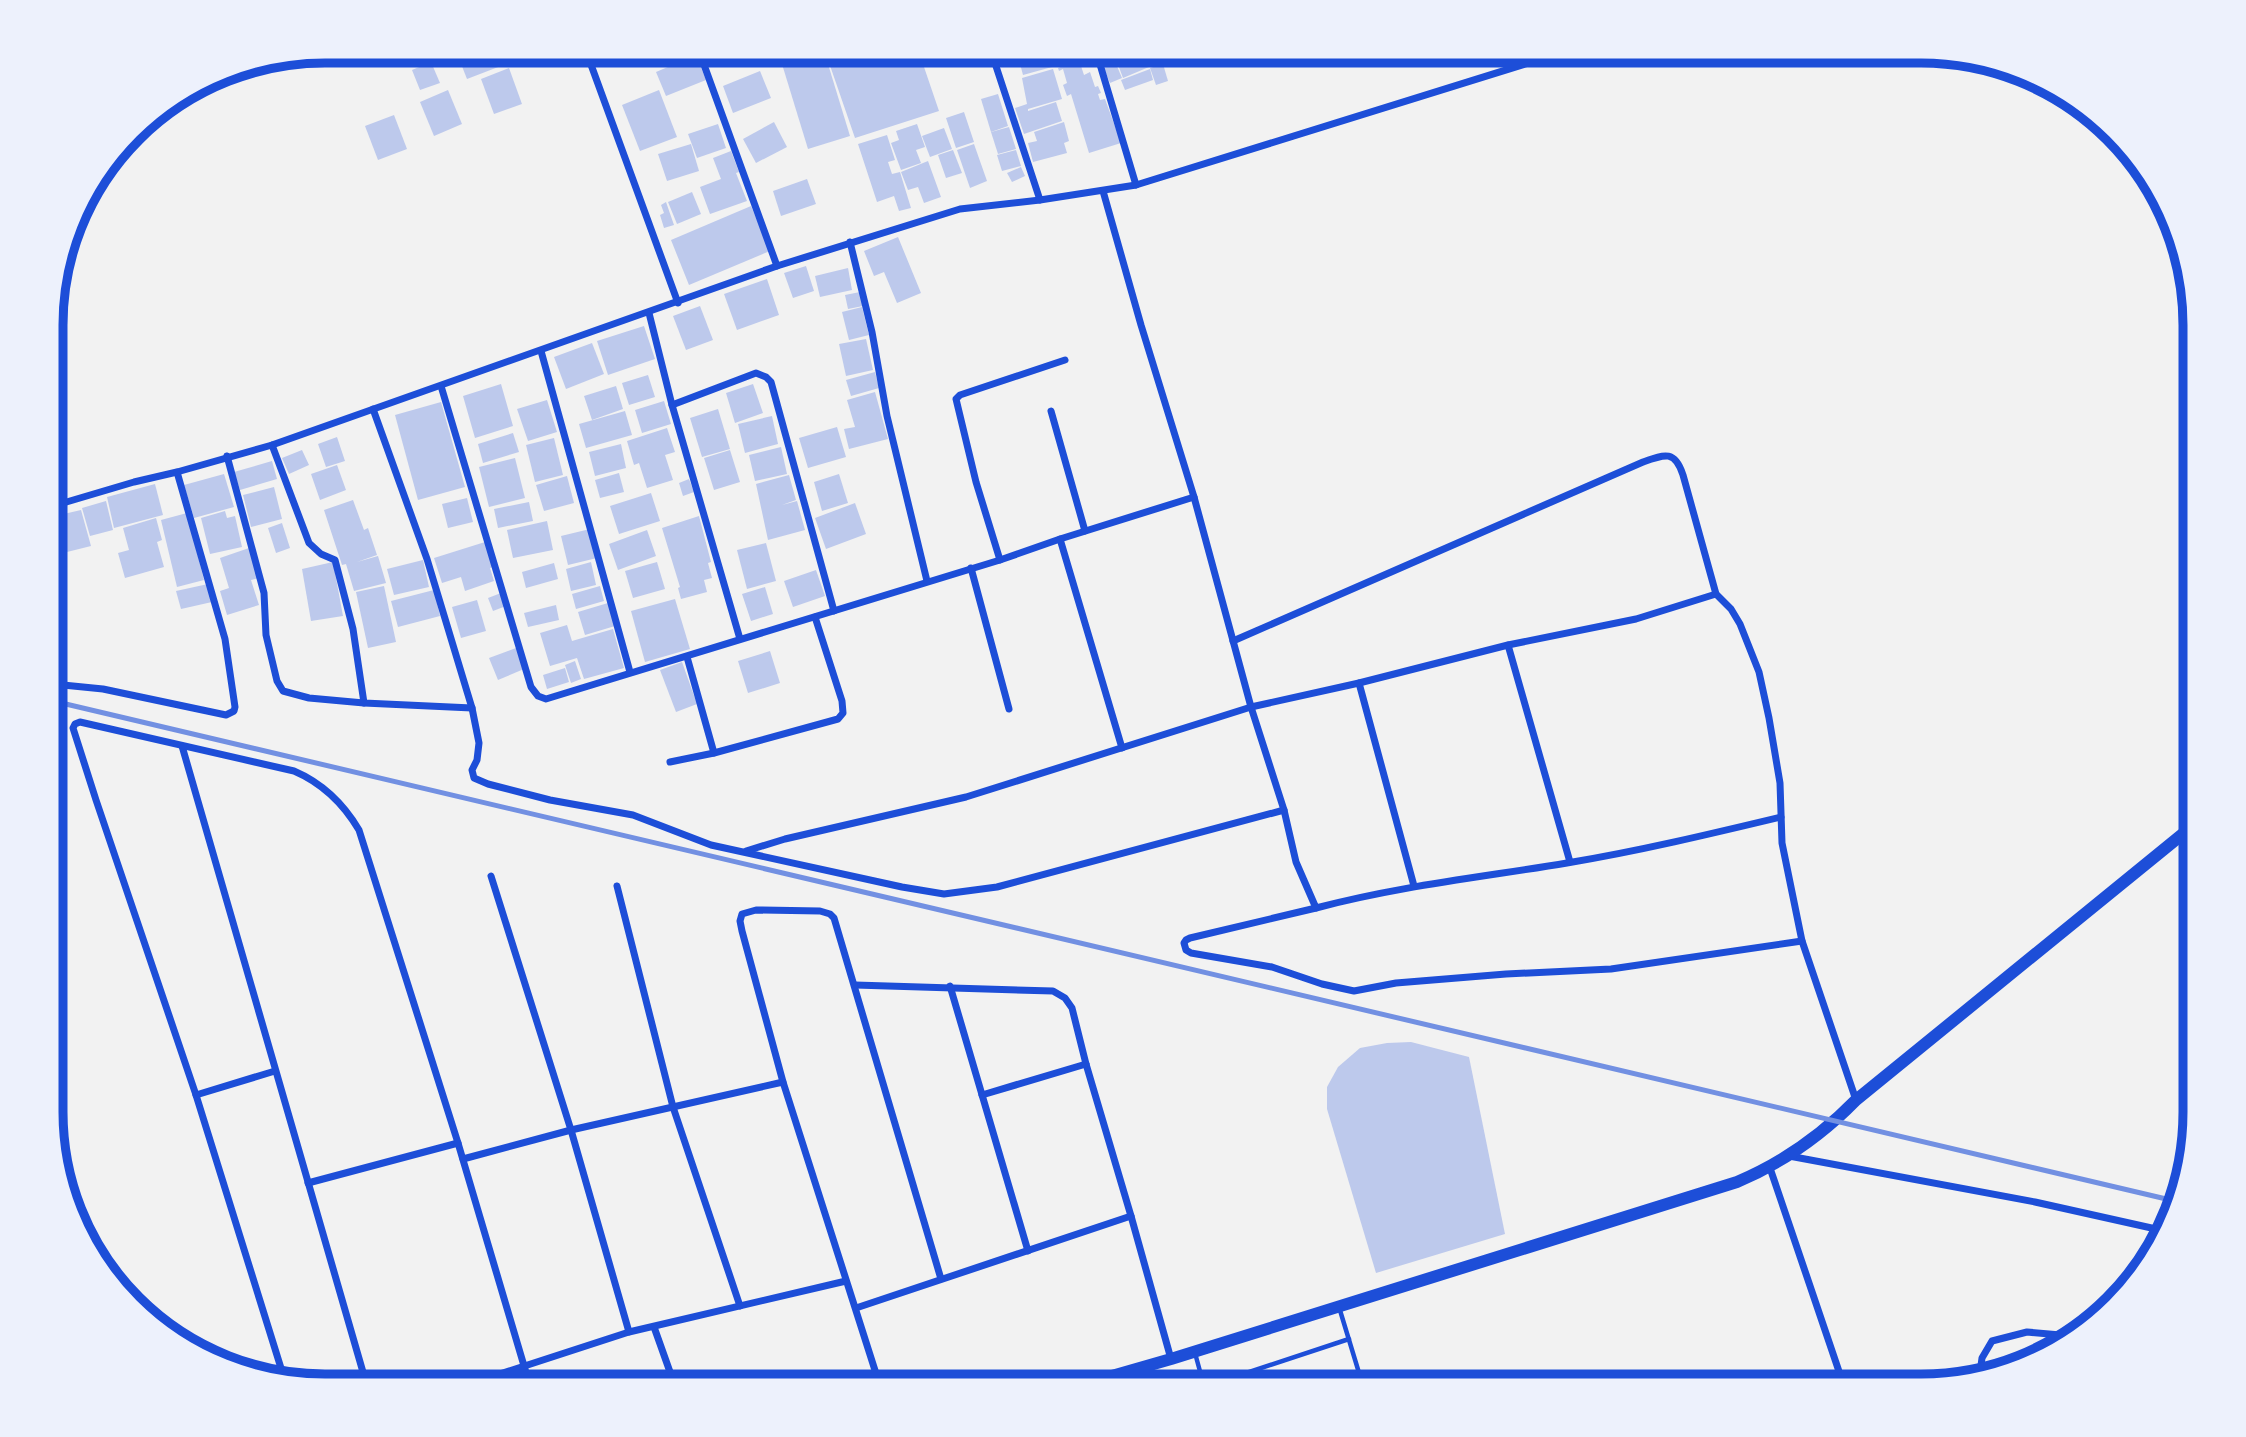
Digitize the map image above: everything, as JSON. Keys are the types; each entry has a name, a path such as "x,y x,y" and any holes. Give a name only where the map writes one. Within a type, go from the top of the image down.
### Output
{"street":[{"path":"590,63 678,303"},
{"path":"703,63 777,266"},
{"path":"995,63 1040,200"},
{"path":"1100,63 1136,185"},
{"path":"63,503 272,444 850,242 960,209 1136,185 1528,63"},
{"path":"1103,191 1194,498 1251,707 1284,810 1296,862 1316,908"},
{"path":"850,242 872,332 887,416 927,581"},
{"path":"649,313 740,639"},
{"path":"541,351 630,672"},
{"path":"1000,560 976,482 956,399 960,395 1065,360"},
{"path":"673,405 756,373 771,382 834,611"},
{"path":"441,386 534,692 546,699 1194,498"},
{"path":"373,409 427,559 472,708 479,743 477,761 471,770 474,778 550,800 633,815 698,841 742,852 944,894 997,887 1284,810"},
{"path":"1051,411 1085,531"},
{"path":"272,444 309,543 321,554 335,560 353,629 364,703"},
{"path":"1233,641 1661,455 1672,456 1679,462 1716,594 1740,624 1759,672 1779,774 1782,843 1802,941 1856,1100"},
{"path":"227,456 264,593 267,635 277,681 283,691 293,695 364,703 472,708"},
{"path":"63,685 103,689 226,715 234,711 236,707 225,639 177,472"},
{"path":"1060,539 1122,748"},
{"path":"971,568 1009,709"},
{"path":"742,852 785,839 966,797 1251,707 1508,645 1636,619 1716,594"},
{"path":"670,762 832,722 843,713 842,701 815,617"},
{"path":"1508,645 1570,862"},
{"path":"687,657 714,753"},
{"path":"1359,682 1414,886"},
{"path":"282,1370 196,1095 73,728 75,723 294,771 313,779 348,810 359,830 458,1143 526,1374"},
{"path":"182,746 364,1374"},
{"path":"1781,817 1570,862 1414,886 1356,898 1190,938 1184,946 1191,953 1272,967 1322,984 1354,991 1410,982 1611,969 1802,941"},
{"path":"1119,1374 1737,1182 1770,1168 1835,1122 1856,1100 2183,834"},
{"path":"491,876 571,1130 629,1332"},
{"path":"617,886 673,1107 740,1306"},
{"path":"876,1374 783,1082 742,931 740,921 743,914 756,911 820,911 830,914 837,926 940,1279"},
{"path":"855,985 1053,991 1065,998 1072,1008 1171,1359"},
{"path":"950,986 1028,1251"},
{"path":"982,1095 1086,1064"},
{"path":"196,1095 275,1071"},
{"path":"463,1159 571,1130 783,1082"},
{"path":"308,1183 458,1143"},
{"path":"1788,1156 2035,1202 2156,1229"},
{"path":"1770,1168 1840,1374"},
{"path":"856,1308 1131,1216"},
{"path":"501,1374 629,1332 846,1281"},
{"path":"654,1327 671,1374"},
{"path":"1981,1367 1982,1358 1992,1341 2027,1332 2059,1335"}],"lane":[{"path":"1338,1306 1359,1374"},
{"path":"1242,1374 1349,1339"},
{"path":"1194,1352 1201,1374"}],"building":[{"path":"431,63 440,83 420,90 412,70"},
{"path":"461,63 506,63 506,64 467,79"},
{"path":"677,63 699,63 706,80 666,96 656,72"},
{"path":"782,63 828,63 850,136 808,149"},
{"path":"829,63 937,63 924,67 939,111 855,138"},
{"path":"1020,63 1051,63 1052,67 1023,75"},
{"path":"1072,63 1087,63 1081,66 1084,75 1090,72 1095,87 1098,86 1100,100 1105,99 1121,143 1089,153 1071,94 1067,96 1063,85 1067,83 1063,69 1059,71 1058,68"},
{"path":"1102,63 1116,63 1122,78 1110,83"},
{"path":"1117,63 1156,63 1156,64 1123,78"},
{"path":"1163,64 1168,81 1156,85 1150,68"},
{"path":"509,68 522,104 494,114 481,79"},
{"path":"1053,69 1062,99 1028,111 1056,102 1062,121 1024,134 1015,108 1027,104 1022,78"},
{"path":"1150,69 1153,80 1125,90 1121,80"},
{"path":"760,71 771,98 733,113 723,86"},
{"path":"448,90 462,124 434,136 420,102"},
{"path":"659,90 677,137 640,151 622,105"},
{"path":"998,94 1008,126 991,132 981,99"},
{"path":"964,112 974,142 956,148 946,118"},
{"path":"394,115 407,149 378,160 365,126"},
{"path":"774,122 787,147 756,163 743,139"},
{"path":"1064,122 1069,141 1064,143 1067,153 1033,162 1028,143 1037,141 1034,132"},
{"path":"718,124 726,148 697,158 688,134"},
{"path":"917,124 925,147 916,150 921,163 901,170 891,143 899,140 896,131"},
{"path":"1009,127 1016,149 998,154 991,132"},
{"path":"944,128 952,149 930,157 922,136"},
{"path":"887,135 895,160 888,162 892,174 900,172 911,208 899,211 894,196 877,202 858,144"},
{"path":"691,144 699,171 667,181 658,154"},
{"path":"974,144 987,181 970,188 957,150"},
{"path":"953,150 962,173 946,178 938,155"},
{"path":"1016,150 1021,166 1002,171 997,155"},
{"path":"731,151 747,201 710,214 700,187 721,179 713,158"},
{"path":"928,161 941,197 924,203 918,187 908,190 901,172"},
{"path":"1021,167 1025,176 1012,182 1007,173"},
{"path":"807,179 816,204 781,216 773,191"},
{"path":"692,192 701,214 677,224 668,202"},
{"path":"666,202 674,225 664,228 660,215 664,213 661,205"},
{"path":"751,206 770,251 689,285 671,240"},
{"path":"898,237 921,293 897,303 884,272 874,276 864,251"},
{"path":"806,266 814,291 793,298 784,273"},
{"path":"848,268 852,290 820,297 815,276"},
{"path":"767,279 779,315 737,330 724,294"},
{"path":"860,292 863,306 848,309 845,295"},
{"path":"700,306 713,340 686,350 673,316"},
{"path":"862,307 869,335 849,340 842,312"},
{"path":"644,326 655,359 608,375 597,341"},
{"path":"866,339 873,370 846,376 839,344"},
{"path":"592,343 604,374 566,389 554,357"},
{"path":"875,372 879,388 851,396 846,380"},
{"path":"648,375 655,397 629,405 622,383"},
{"path":"501,384 513,426 475,438 463,396"},
{"path":"753,384 763,413 735,423 726,393"},
{"path":"616,386 623,409 592,420 584,396"},
{"path":"875,392 888,439 849,449 844,429 855,427 847,400"},
{"path":"547,400 557,432 528,441 517,409"},
{"path":"664,401 671,424 642,433 635,410"},
{"path":"441,402 465,487 418,500 395,415"},
{"path":"718,409 730,449 702,457 690,418"},
{"path":"625,411 632,435 586,448 579,424"},
{"path":"772,416 778,444 745,453 738,424"},
{"path":"837,427 846,457 808,468 799,438"},
{"path":"667,428 675,452 665,455 673,480 647,488 639,463 634,465 627,441"},
{"path":"513,433 519,452 483,463 478,444"},
{"path":"337,437 345,461 326,467 318,444"},
{"path":"554,438 563,475 535,482 526,445"},
{"path":"621,444 626,468 595,476 589,452"},
{"path":"781,447 787,474 755,481 749,455"},
{"path":"302,450 309,465 289,474 282,458"},
{"path":"730,450 740,482 714,490 704,458"},
{"path":"515,458 525,498 489,507 479,467"},
{"path":"272,461 277,479 240,490 234,472"},
{"path":"337,465 346,490 320,500 311,474"},
{"path":"619,473 624,492 600,498 595,480"},
{"path":"224,474 234,507 194,518 184,485"},
{"path":"839,474 848,503 822,511 814,482"},
{"path":"789,475 796,500 782,505 797,501 805,530 768,540 756,484"},
{"path":"567,476 574,503 544,511 536,485"},
{"path":"689,479 694,492 683,496 679,483"},
{"path":"155,484 163,515 114,528 107,497"},
{"path":"274,487 282,519 251,527 243,495"},
{"path":"651,493 660,521 619,534 610,506"},
{"path":"467,498 473,522 448,528 442,504"},
{"path":"353,500 364,530 368,528 377,555 357,562 378,556 386,583 354,591 346,564 342,565 324,510"},
{"path":"106,501 113,530 90,536 82,508"},
{"path":"529,502 533,521 498,528 494,509"},
{"path":"855,503 866,534 826,549 815,518"},
{"path":"81,510 91,546 63,553 63,514"},
{"path":"225,511 227,518 235,516 242,547 210,554 201,518"},
{"path":"187,513 204,580 177,587 161,520"},
{"path":"699,516 711,562 708,563 712,578 704,580 707,592 681,599 680,587 662,528"},
{"path":"156,518 162,540 157,542 164,567 125,578 118,553 129,550 123,528"},
{"path":"547,521 553,550 513,558 507,530"},
{"path":"282,523 290,548 276,553 268,528"},
{"path":"590,529 597,558 568,565 561,536"},
{"path":"647,530 656,556 618,570 609,544"},
{"path":"485,542 493,567 490,568 494,581 465,591 461,577 442,583 434,558"},
{"path":"766,543 776,581 747,589 737,550"},
{"path":"249,548 259,578 251,580 259,605 227,615 220,591 229,588 220,558"},
{"path":"423,560 429,587 394,595 387,569"},
{"path":"333,562 343,616 311,621 302,569"},
{"path":"591,562 596,585 571,591 566,569"},
{"path":"657,562 665,589 633,598 625,571"},
{"path":"554,563 558,579 526,588 522,572"},
{"path":"816,570 825,596 793,607 784,581"},
{"path":"208,584 212,602 181,609 176,591"},
{"path":"384,586 396,642 368,648 356,592"},
{"path":"600,586 604,601 576,609 572,594"},
{"path":"765,587 773,614 751,621 742,594"},
{"path":"434,590 440,616 398,627 391,601"},
{"path":"501,593 506,606 493,611 488,598"},
{"path":"675,599 690,649 645,662 631,611"},
{"path":"477,600 486,631 461,638 452,607"},
{"path":"608,603 615,626 585,635 578,612"},
{"path":"556,605 559,620 528,627 524,613"},
{"path":"567,625 572,641 613,629 624,668 584,679 577,658 550,666 540,633"},
{"path":"516,648 524,669 498,680 489,658"},
{"path":"770,651 780,683 748,693 738,661"},
{"path":"575,661 581,679 571,683 565,665"},
{"path":"682,662 697,704 676,712 660,670"},
{"path":"565,668 569,682 547,689 543,675"},
{"path":"1411,1042 1469,1057 1505,1234 1376,1273 1327,1109 1327,1087 1338,1067 1360,1048"}],"railway":[{"path":"63,703 2168,1199"}]}
